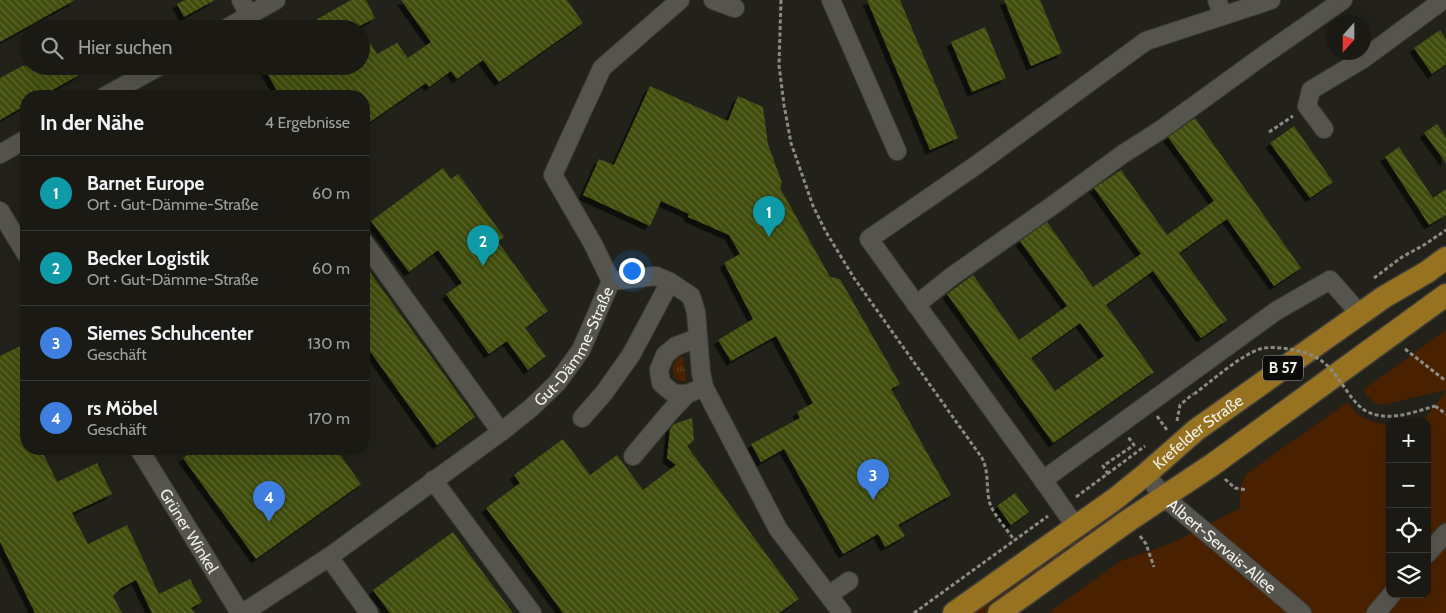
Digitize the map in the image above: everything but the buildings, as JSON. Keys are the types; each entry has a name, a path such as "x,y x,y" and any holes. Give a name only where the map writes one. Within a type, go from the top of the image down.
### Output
{"main road":[{"name":"Krefelder Straße","path":"954,613 1076,527 1146,474 1196,430 1360,314 1446,258"},
{"name":"Krefelder Straße","path":"999,613 1446,295"}],"street":[{"path":"234,20 245,8 276,0"},
{"path":"611,281 593,244 553,175 602,68 680,0"},
{"path":"713,0 735,8"},
{"path":"831,0 898,151"},
{"path":"1076,527 869,239 975,166 1146,41 1220,8 1271,0"},
{"path":"916,305 1123,154 1343,0"},
{"path":"1324,129 1307,106 1311,90 1364,59 1443,0"},
{"path":"116,90 144,75"},
{"path":"0,154 20,142"},
{"path":"0,211 20,244"},
{"path":"370,250 501,432"},
{"name":"Gut-Dämme-Straße","path":"241,613 329,557 501,432 531,408 557,383 581,350 611,281 656,276 670,282 691,296 696,312 704,387 778,529 842,613"},
{"path":"1043,480 1276,311 1330,280 1360,314"},
{"path":"582,418 604,393 631,354 670,282"},
{"path":"698,338 676,346 665,355 659,370 661,383 674,394 686,394 704,387"},
{"path":"633,456 686,394"},
{"name":"Grüner Winkel","path":"143,455 241,613"},
{"name":"Albert-Servais-Allee","path":"1146,474 1164,497 1302,613"},
{"path":"433,480 532,613"},
{"path":"1428,553 1446,533"},
{"path":"329,557 370,613"},
{"path":"829,596 849,581"},
{"path":"1376,613 1389,598"}],"path":[{"path":"781,0 779,65 784,105 791,143 813,206 854,278 982,458 988,476 989,502 1014,540"},
{"path":"1269,132 1307,106"},
{"path":"1390,336 1446,381"},
{"path":"1176,424 1180,406 1194,394 1244,358 1261,349 1279,347 1302,351 1318,358 1330,368 1354,400 1366,411 1377,415 1401,416 1435,406 1446,414"},
{"path":"1157,417 1167,430"},
{"path":"1108,474 1103,466 1134,444 1120,426"},
{"path":"1160,435 1172,427"},
{"path":"914,613 1152,441"},
{"path":"1235,488 1246,490"},
{"path":"1129,520 1146,544 1154,567"}],"green space":[{"path":"1446,330 1446,390 1382,405 1369,398 1363,390"},
{"path":"683,356 686,382 677,380 673,373 674,363"},
{"path":"1446,391 1446,613 1048,613 1119,562 1172,543 1240,508 1240,489 1246,474 1348,402 1356,412 1366,419 1386,424 1386,598 1431,598 1431,418 1425,418"},
{"path":"1115,508 1120,515 985,613 971,613"}],"place":[{"name":"Barnet Europe","path":"769,237"},
{"name":"Becker Logistik","path":"483,266"},
{"name":"Siemes Schuhcenter","path":"873,500"},
{"name":"rs Möbel","path":"269,522"}]}
